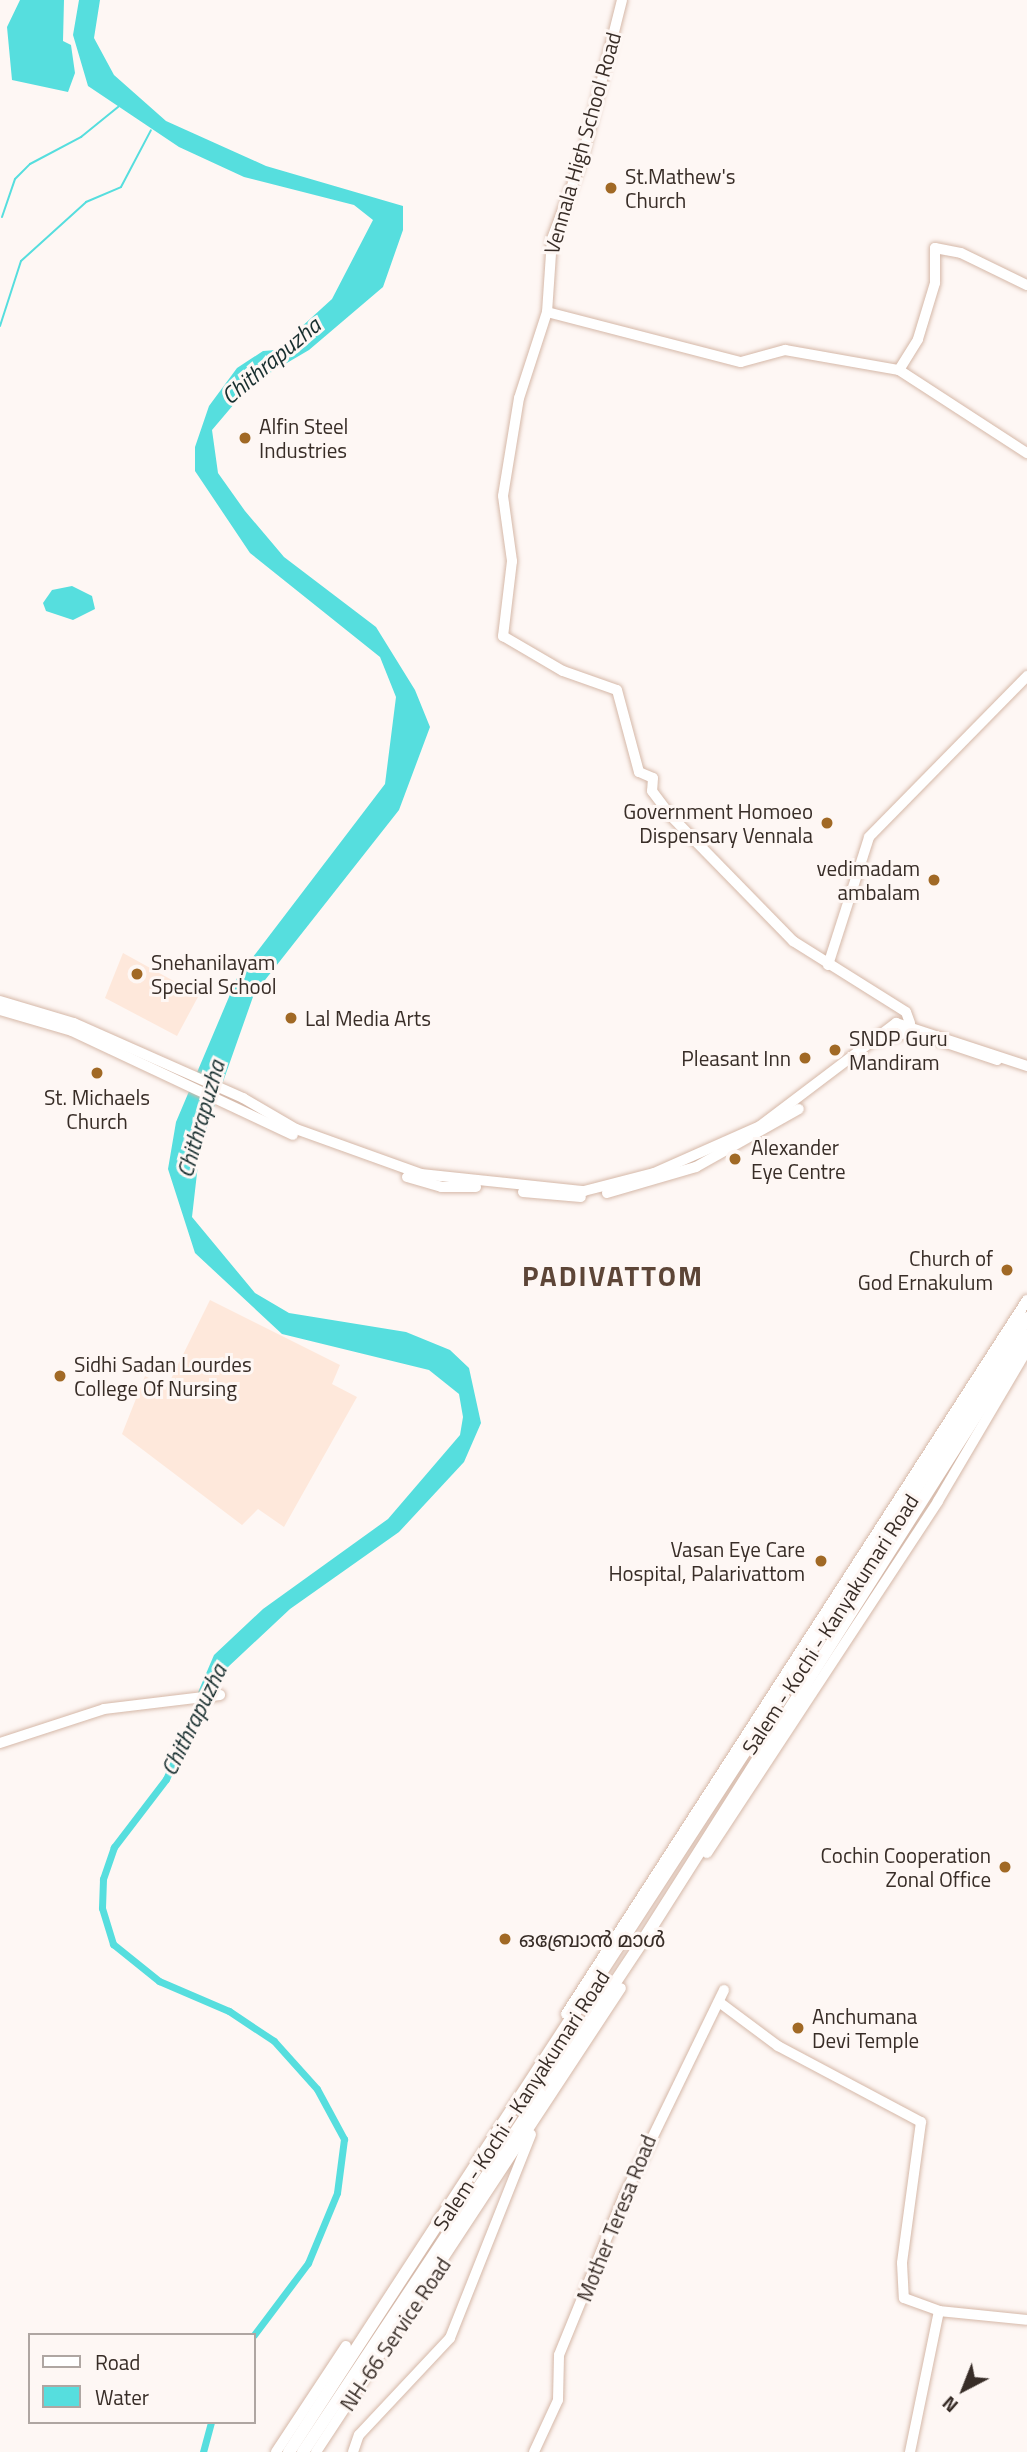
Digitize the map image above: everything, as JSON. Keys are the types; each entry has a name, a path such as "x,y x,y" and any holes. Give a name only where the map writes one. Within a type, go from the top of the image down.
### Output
{"highway":[{"name":"Salem - Kochi - Kanyakumari Road","path":"303,2452 618,1986 971,1414 1027,1318"},
{"name":"Salem - Kochi - Kanyakumari Road","path":"971,1414 1027,1335"},
{"name":"Salem - Kochi - Kanyakumari Road","path":"289,2452 351,2349 570,2016 937,1469"},
{"path":"716,1800 728,1808"}],"street":[{"name":"Vennala High School Road","path":"622,0 582,159 552,239 547,312 510,450 503,511 512,561 503,636 563,671 617,690 639,772 653,778 652,791 709,858 828,965"},
{"path":"899,370 931,296 935,248 961,253 1027,285"},
{"path":"547,312 741,362 785,350 899,370 979,428 1027,453"},
{"path":"911,1023 906,1012 828,965 871,834 1027,677"},
{"path":"0,1001 74,1023 181,1076"},
{"path":"0,1010 72,1031 221,1093 288,1133 441,1188 589,1196 658,1181 786,1120 884,1035 911,1031 1027,1066"},
{"path":"729,1145 791,1107 883,1028 911,1023 979,1046 1027,1074"},
{"name":"Salem - Kochi - Kanyakumari Road","path":"937,1469 1027,1300"},
{"name":"Salem - Kochi - Kanyakumari Road","path":"937,1469 1027,1350"},
{"path":"707,1853 937,1469"},
{"path":"570,2016 937,1469"},
{"path":"0,1743 104,1709 176,1703 220,1695"},
{"path":"353,2452 359,2435 405,2392 465,2312 541,2109 618,1986"},
{"name":"Mother Teresa Road","path":"534,2452 558,2400 559,2355 624,2196 724,1990"},
{"path":"719,2001 818,2069 920,2122 900,2287 904,2298 939,2311 1027,2320"},
{"name":"NH-66 Service Road","path":"316,2452 541,2109"},
{"path":"911,2452 939,2311"},
{"path":"276,2452 351,2349"}],"shaded area":[{"name":"Snehanilayam Special School","path":"123,953 199,995 177,1036 105,998"},
{"path":"210,1300 340,1365 332,1384 357,1397 284,1527 258,1509 242,1525 122,1434 145,1376 167,1387"}],"water":[{"path":"20,0 64,0 63,41 71,45 75,73 68,92 12,80 7,27"},
{"path":"79,0 100,0 94,38 114,75 166,121 266,166 403,206 403,230 383,287 309,350 251,384 212,430 218,473 245,511 284,557 376,627 415,690 430,727 399,810 254,994 200,1147 192,1217 255,1293 289,1313 406,1332 450,1350 469,1368 481,1423 464,1462 399,1532 290,1609 196,1697 214,1655 263,1609 388,1519 460,1435 463,1417 459,1394 429,1370 282,1334 195,1253 168,1169 176,1122 237,978 385,784 396,697 380,657 250,553 195,471 195,447 209,406 237,368 263,351 276,350 332,299 373,220 354,205 244,177 179,147 88,86 73,35"},
{"path":"72,586 92,596 95,609 73,620 46,611 43,603 52,590"}],"waterway":[{"path":"2,217 15,179 30,164 81,137 118,107"},
{"path":"0,326 21,261 86,202 121,187 151,130"},
{"name":"Chithrapuzha","path":"212,1679 166,1779 114,1847 103,1879 102,1908 113,1944 159,1981 229,2011 274,2041 317,2089 344,2139 337,2193 308,2263 256,2333"},
{"name":"Chithrapuzha","path":"203,2452 210,2424"}],"place":[{"name":"St.Mathew's Church","path":"611,188"},
{"name":"Alfin Steel Industries","path":"245,438"},
{"name":"Government Homoeo Dispensary Vennala","path":"827,823"},
{"name":"vedimadam ambalam","path":"934,880"},
{"name":"Snehanilayam Special School","path":"137,974"},
{"name":"Lal Media Arts","path":"291,1018"},
{"name":"SNDP Guru Mandiram","path":"835,1050"},
{"name":"Pleasant Inn","path":"805,1058"},
{"name":"St. Michaels Church","path":"97,1073"},
{"name":"Alexander Eye Centre","path":"735,1159"},
{"name":"Church of God Ernakulum","path":"1007,1270"},
{"name":"Sidhi Sadan Lourdes College Of Nursing","path":"60,1376"},
{"name":"Vasan Eye Care Hospital, Palarivattom","path":"821,1561"},
{"name":"Cochin Cooperation Zonal Office","path":"1005,1867"},
{"name":"ഒബ്രോൻ മാൾ","path":"505,1939"},
{"name":"Anchumana Devi Temple","path":"798,2028"}],"district":[{"name":"PADIVATTOM","path":"613,1276"}]}
